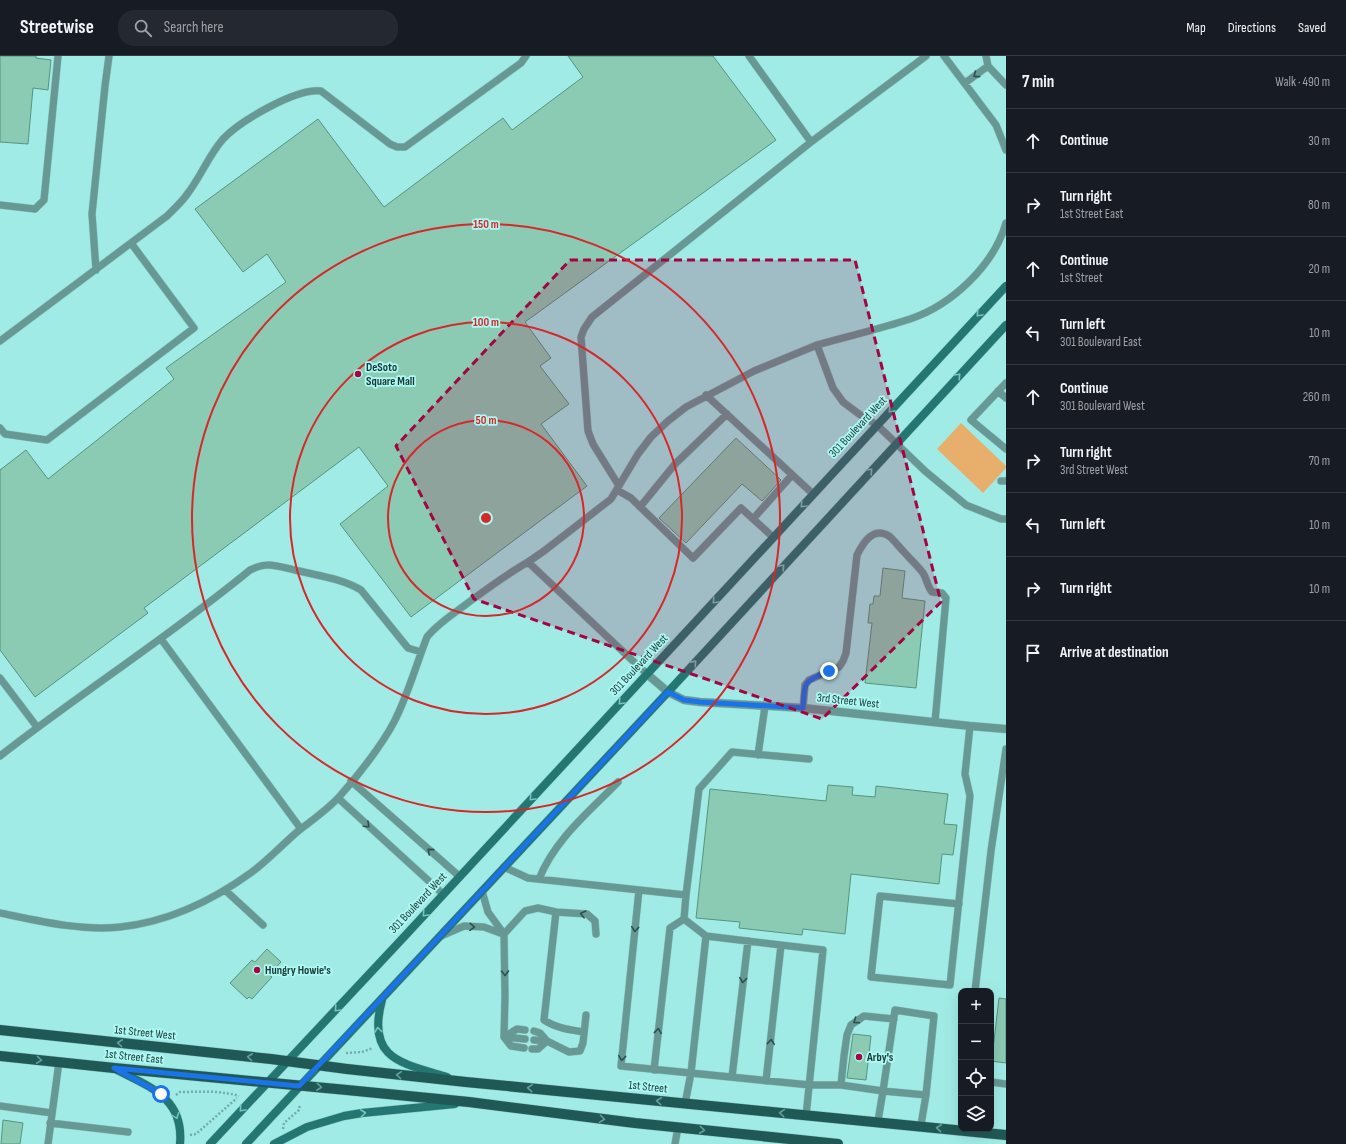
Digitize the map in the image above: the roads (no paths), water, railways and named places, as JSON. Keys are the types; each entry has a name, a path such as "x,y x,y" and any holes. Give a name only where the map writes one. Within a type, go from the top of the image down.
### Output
{"main road":[{"name":"301 Boulevard West","path":"210,1144 1006,286"},
{"path":"246,1144 318,1065 441,936 668,692 1006,325"},
{"path":"382,998 378,1016 378,1030 382,1044 390,1054 408,1065 466,1082"},
{"name":"1st Street West","path":"0,1030 288,1061"},
{"name":"1st Street East","path":"0,1056 266,1083"},
{"name":"1st Street","path":"288,1061 466,1082 806,1116 878,1121 1006,1135"},
{"path":"114,1068 155,1090 167,1100 178,1119 181,1133 180,1144"},
{"path":"266,1083 470,1102 678,1127 838,1144"},
{"path":"274,1144 307,1127 344,1116 470,1102"}],"street":[{"name":"3rd Street West","path":"647,674 668,692 684,700 803,708 1006,729"}],"lane":[{"path":"0,205 35,209 44,200 58,56"},
{"path":"96,270 92,214 109,56"},
{"path":"0,341 167,216 187,194 224,138 250,118 301,93 313,90 321,91 390,144 397,147 405,147 521,63 526,56"},
{"path":"749,56 810,142"},
{"path":"773,537 741,508 693,558 618,488 593,444 588,431 581,337 584,329 592,317 810,142 926,56"},
{"path":"944,56 996,125 1006,150"},
{"path":"986,56 988,66 1006,85"},
{"path":"965,83 988,66"},
{"path":"0,913 60,924 102,928 118,927 156,920 203,902 225,890 253,871 338,798 366,763 394,722 427,637 439,625 509,573 528,562 611,499 638,454 651,437 668,421 686,407 706,395 754,371 817,345 910,319 927,312 948,299 982,268 995,249 1006,223"},
{"path":"0,428 5,434 47,440 194,328 131,243"},
{"path":"817,345 833,388 843,402 877,425 925,471 966,505 1001,519 1006,519"},
{"path":"1006,383 971,420 1006,449"},
{"path":"998,391 1006,398"},
{"path":"706,395 813,494"},
{"path":"640,507 675,464 727,414"},
{"path":"753,519 792,475"},
{"path":"803,708 805,686 809,680 839,667 843,661 846,653 857,555 862,544 866,540 879,533 890,537 924,573 929,588 932,592 942,593 946,598 936,722"},
{"path":"528,562 647,674"},
{"path":"0,756 37,727 160,639 256,567 267,565 336,579 354,586 361,590 408,648 421,652"},
{"path":"160,639 301,829"},
{"path":"0,678 37,727"},
{"path":"758,755 765,706"},
{"path":"959,904 880,896 871,977 950,985 959,904 970,796 965,774 970,726"},
{"path":"975,988 991,851 1006,749"},
{"path":"684,919 699,789 732,752 809,759"},
{"path":"351,781 459,876"},
{"path":"539,879 559,843 618,782"},
{"path":"338,798 443,894"},
{"path":"504,867 528,878 686,895"},
{"path":"225,890 263,925"},
{"path":"639,890 621,1066 766,1081 841,1086 926,1095"},
{"path":"482,891 488,912 504,934 504,1037 511,1046 524,1048"},
{"path":"504,934 525,911 538,908 556,912 587,914 595,920 596,934"},
{"path":"556,912 544,1020 551,1025 568,1030 584,1032"},
{"path":"654,1070 670,928 684,919"},
{"path":"684,919 706,936 823,950 806,1116"},
{"path":"441,936 464,926 484,927 504,934"},
{"path":"685,1104 691,1073 706,936"},
{"path":"732,1077 748,941"},
{"path":"766,1081 782,945"},
{"path":"878,1121 895,1010 934,1016 926,1095 921,1126"},
{"path":"534,1040 546,1042 569,1052 580,1051 583,1043 586,1015"},
{"path":"841,1086 847,1035 850,1025 864,1016 894,1019"},
{"path":"504,1037 516,1029 525,1030"},
{"path":"534,1031 540,1033 546,1042"},
{"path":"504,1037 525,1039"},
{"path":"532,1050 538,1048 546,1042"},
{"path":"48,1144 59,1062"},
{"path":"994,1082 1006,1084"},
{"path":"0,1106 52,1113"},
{"path":"50,1123 128,1132"},
{"path":"675,1144 678,1127"}],"place":[{"name":"DeSoto Square Mall","path":"358,374"},
{"name":"Hungry Howie's","path":"257,970"},
{"name":"Arby's","path":"859,1057"}]}
